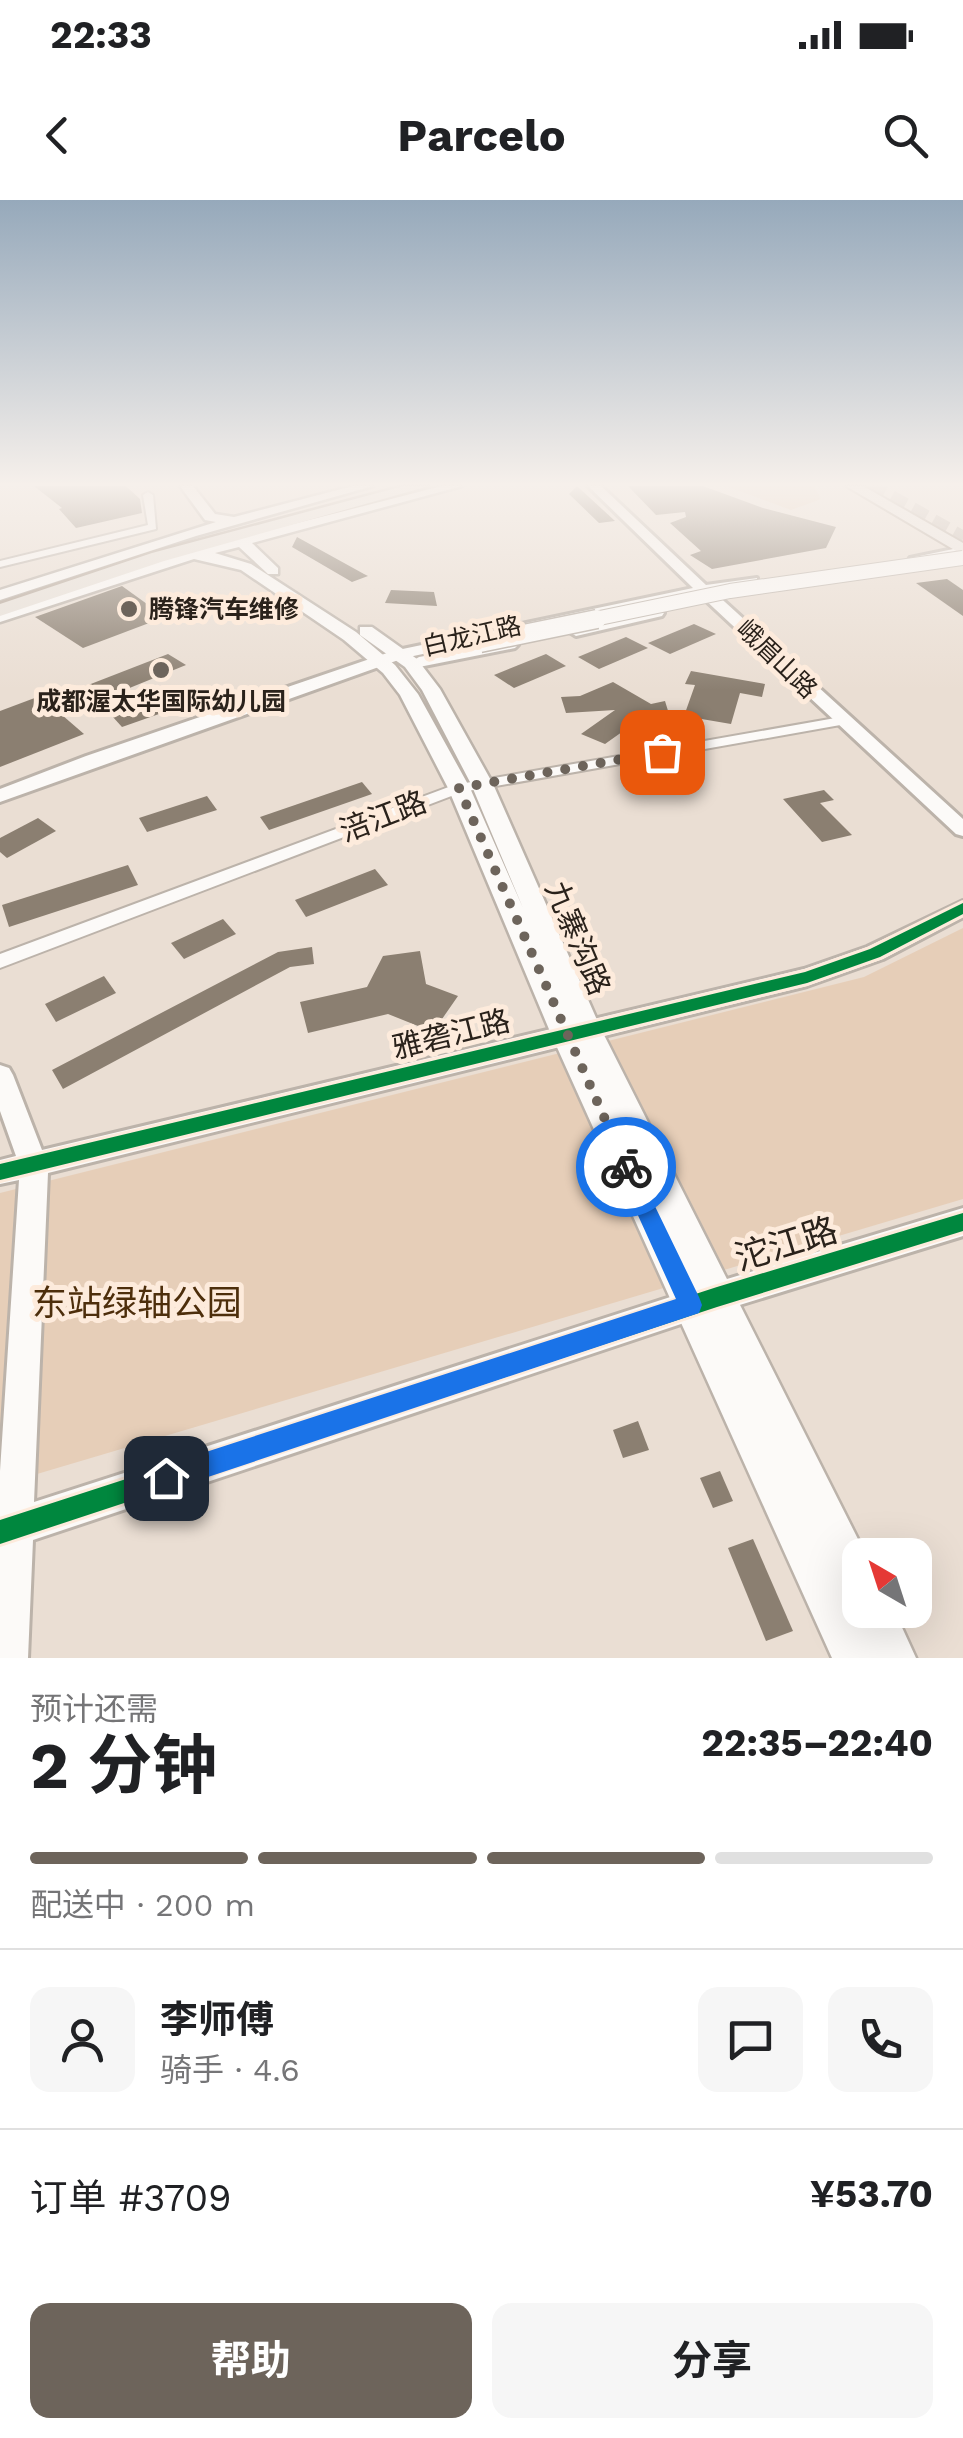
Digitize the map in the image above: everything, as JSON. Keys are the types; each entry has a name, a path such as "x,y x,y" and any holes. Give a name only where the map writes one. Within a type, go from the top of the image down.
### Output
{"highway":[{"path":"0,602 153,554"},
{"path":"0,602 167,554"}],"main road":[{"path":"0,602 156,554"},
{"path":"0,617 163,554"},
{"name":"九寨沟路","path":"217,554 395,661"},
{"name":"九寨沟路","path":"251,554 395,661 409,694 470,786 576,1031 704,1301 855,1658"},
{"name":"九寨沟路","path":"704,1301 842,1555"},
{"path":"880,1628 894,1658"}],"street":[{"path":"0,564 41,554"},
{"name":"峨眉山路","path":"667,554 841,721 963,830"},
{"name":"白龙江路","path":"0,796 395,661 710,594 963,555"},
{"path":"395,661 730,591 963,555"},
{"name":"白龙江路","path":"0,806 159,744 395,661"},
{"name":"涪江路","path":"0,961 470,786 841,721"},
{"name":"雅砻江路","path":"0,1172 807,977 875,954 963,908"},
{"path":"0,1075 34,1165 8,1529 8,1658"},
{"name":"沱江路","path":"8,1529 704,1301 963,1222"}],"green space":[{"name":"东站绿轴公园","path":"963,928 963,1199 0,1485 0,1193 864,977"}],"building":[{"path":"304,554 328,554 368,576 352,582"},
{"path":"693,554 793,554 712,569"},
{"path":"947,579 963,590 963,616 916,583"},
{"path":"122,586 165,617 83,648 35,617"},
{"path":"391,590 434,592 437,606 385,603"},
{"path":"694,624 716,634 670,654 648,643"},
{"path":"626,637 648,648 599,669 578,657"},
{"path":"168,654 186,665 100,700 83,687"},
{"path":"546,654 566,666 514,688 494,675"},
{"path":"691,671 765,684 762,697 740,693 731,724 684,716 695,685 685,684"},
{"path":"613,682 651,704 665,701 669,714 643,717 605,744 581,734 615,710 566,713 561,697 580,696"},
{"path":"193,689 196,701 122,727 112,716"},
{"path":"40,696 84,734 0,767 0,711"},
{"path":"362,782 372,794 269,830 260,817"},
{"path":"824,790 834,800 820,803 852,835 822,842 783,799"},
{"path":"207,796 217,810 147,832 139,818"},
{"path":"38,818 56,831 7,858 0,852 0,838"},
{"path":"128,865 138,885 9,927 2,905"},
{"path":"375,869 388,885 306,917 295,900"},
{"path":"223,919 236,934 184,959 171,943"},
{"path":"312,947 314,964 290,967 63,1089 52,1070 278,952"},
{"path":"420,951 426,984 458,996 433,1032 388,1014 308,1033 300,1002 367,987 383,956"},
{"path":"104,976 116,993 56,1022 45,1004"},
{"path":"638,1421 649,1450 623,1458 613,1430"},
{"path":"720,1471 733,1501 713,1508 700,1478"},
{"path":"753,1539 793,1631 766,1641 728,1548"}],"cycle path":[{"path":"0,1172 807,977 875,953 963,908"},
{"path":"0,1532 717,1297 963,1222"}],"way so far":[{"path":"626,1167 459,788 662,752"}],"place":[{"name":"腾锋汽车维修","path":"129,609"},
{"name":"成都渥太华国际幼儿园","path":"161,670"}],"route":[{"path":"166,1478 691,1305 626,1167"}]}
